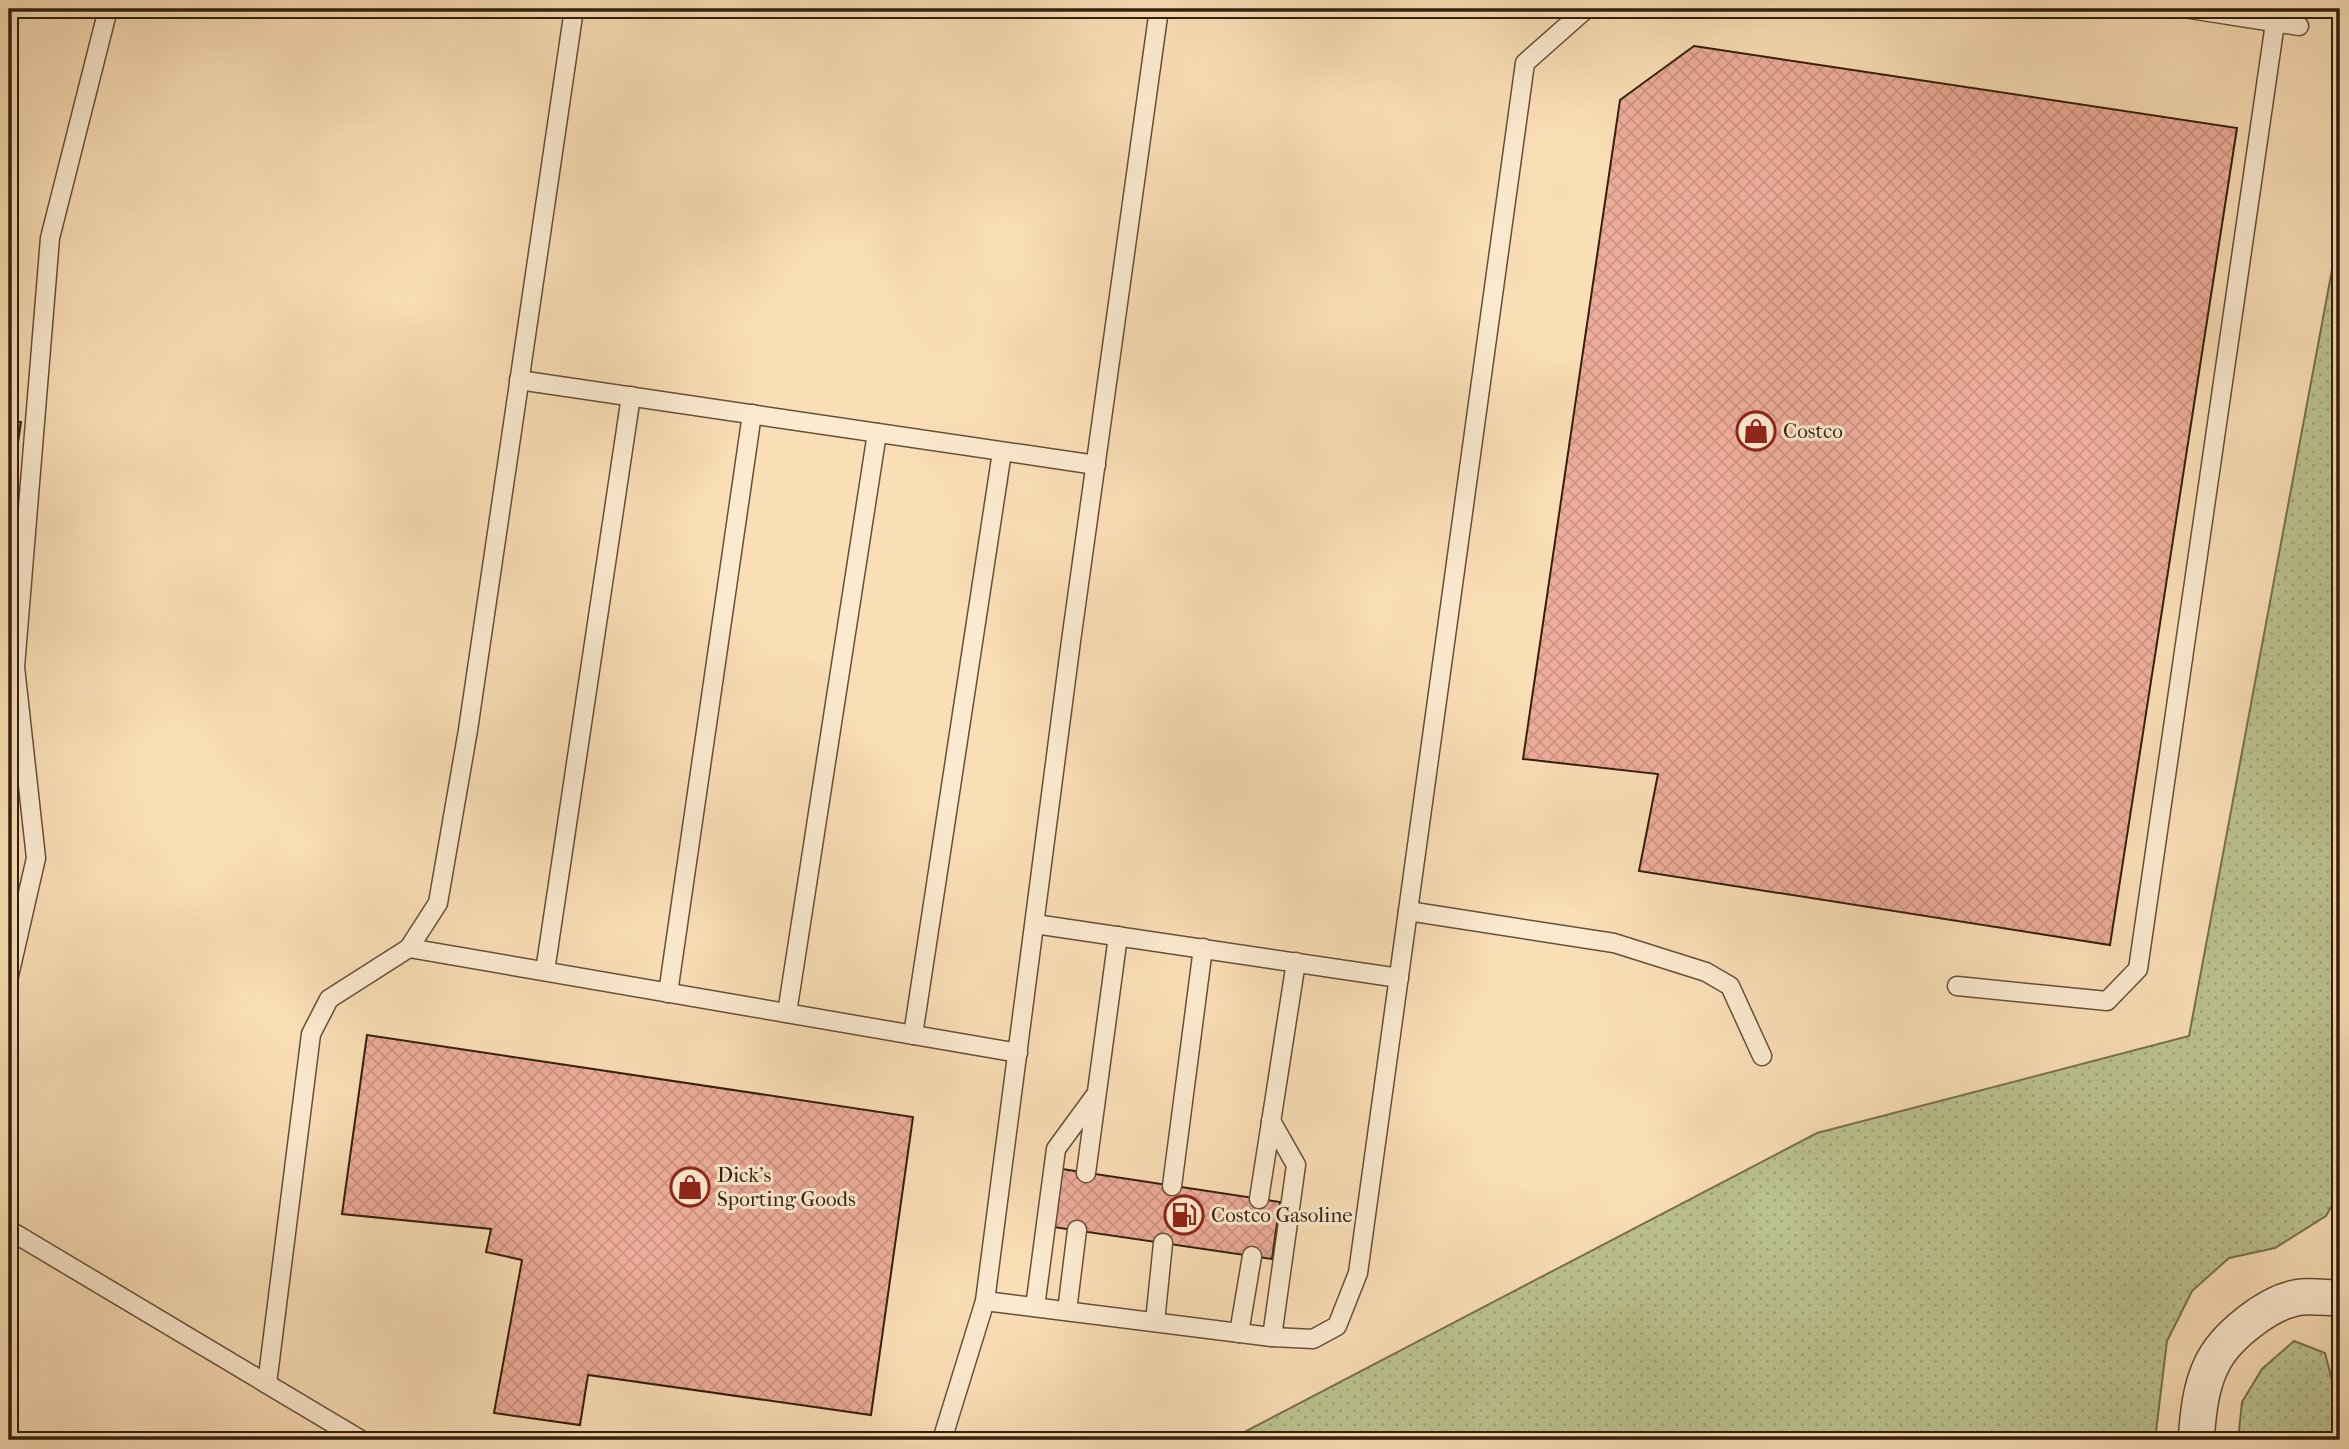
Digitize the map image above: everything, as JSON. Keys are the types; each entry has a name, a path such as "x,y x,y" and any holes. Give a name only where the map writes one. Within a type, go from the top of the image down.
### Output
{"street":[{"path":"2196,1440 2200,1406 2211,1366 2234,1333 2266,1310 2301,1297 2340,1298"}],"lane":[{"path":"9,976 36,858 15,667 50,238 108,9"},
{"path":"267,1384 311,1034 329,999 409,948 438,903 468,730 574,9"},
{"path":"942,1440 985,1301 1159,9"},
{"path":"985,1301 1272,1337 1313,1339 1337,1326 1358,1273 1525,63 1586,9"},
{"path":"2190,9 2299,26"},
{"path":"1957,986 2106,1001 2138,969 2275,23"},
{"path":"519,380 1096,466"},
{"path":"545,971 631,396"},
{"path":"668,993 752,414"},
{"path":"786,1013 877,433"},
{"path":"913,1035 1002,452"},
{"path":"1408,911 1614,943 1706,972 1730,986 1762,1056"},
{"path":"1035,924 1399,978"},
{"path":"1086,1173 1118,936"},
{"path":"409,948 1018,1053"},
{"path":"1172,1186 1203,948"},
{"path":"1259,1199 1296,962"},
{"path":"1035,1307 1056,1149 1096,1094"},
{"path":"1271,1121 1296,1165 1272,1337"},
{"path":"9,1230 361,1440"},
{"path":"1067,1311 1077,1230"},
{"path":"1155,1322 1163,1243"},
{"path":"1239,1333 1252,1256"}],"green space":[{"path":"2340,227 2340,1191 2326,1216 2275,1248 2229,1258 2192,1291 2167,1341 2155,1440 1229,1440 1817,1133 2189,1036"},
{"path":"2294,1341 2325,1353 2340,1411 2338,1440 2238,1440 2242,1402 2262,1369"}],"building":[{"path":"9,37 17,38 9,95"},
{"path":"1694,46 2237,128 2110,945 1639,871 1658,774 1523,759 1620,100"},
{"path":"9,265 14,266 9,299"},
{"path":"9,420 21,422 9,504"},
{"path":"367,1035 913,1117 871,1415 588,1375 580,1425 494,1413 522,1260 486,1252 491,1229 342,1214"},
{"path":"1062,1169 1280,1202 1272,1259 1053,1227"}],"place":[{"name":"Costco","path":"1756,431"},
{"name":"Dick's Sporting Goods","path":"690,1187"},
{"name":"Costco Gasoline","path":"1184,1215"}]}
